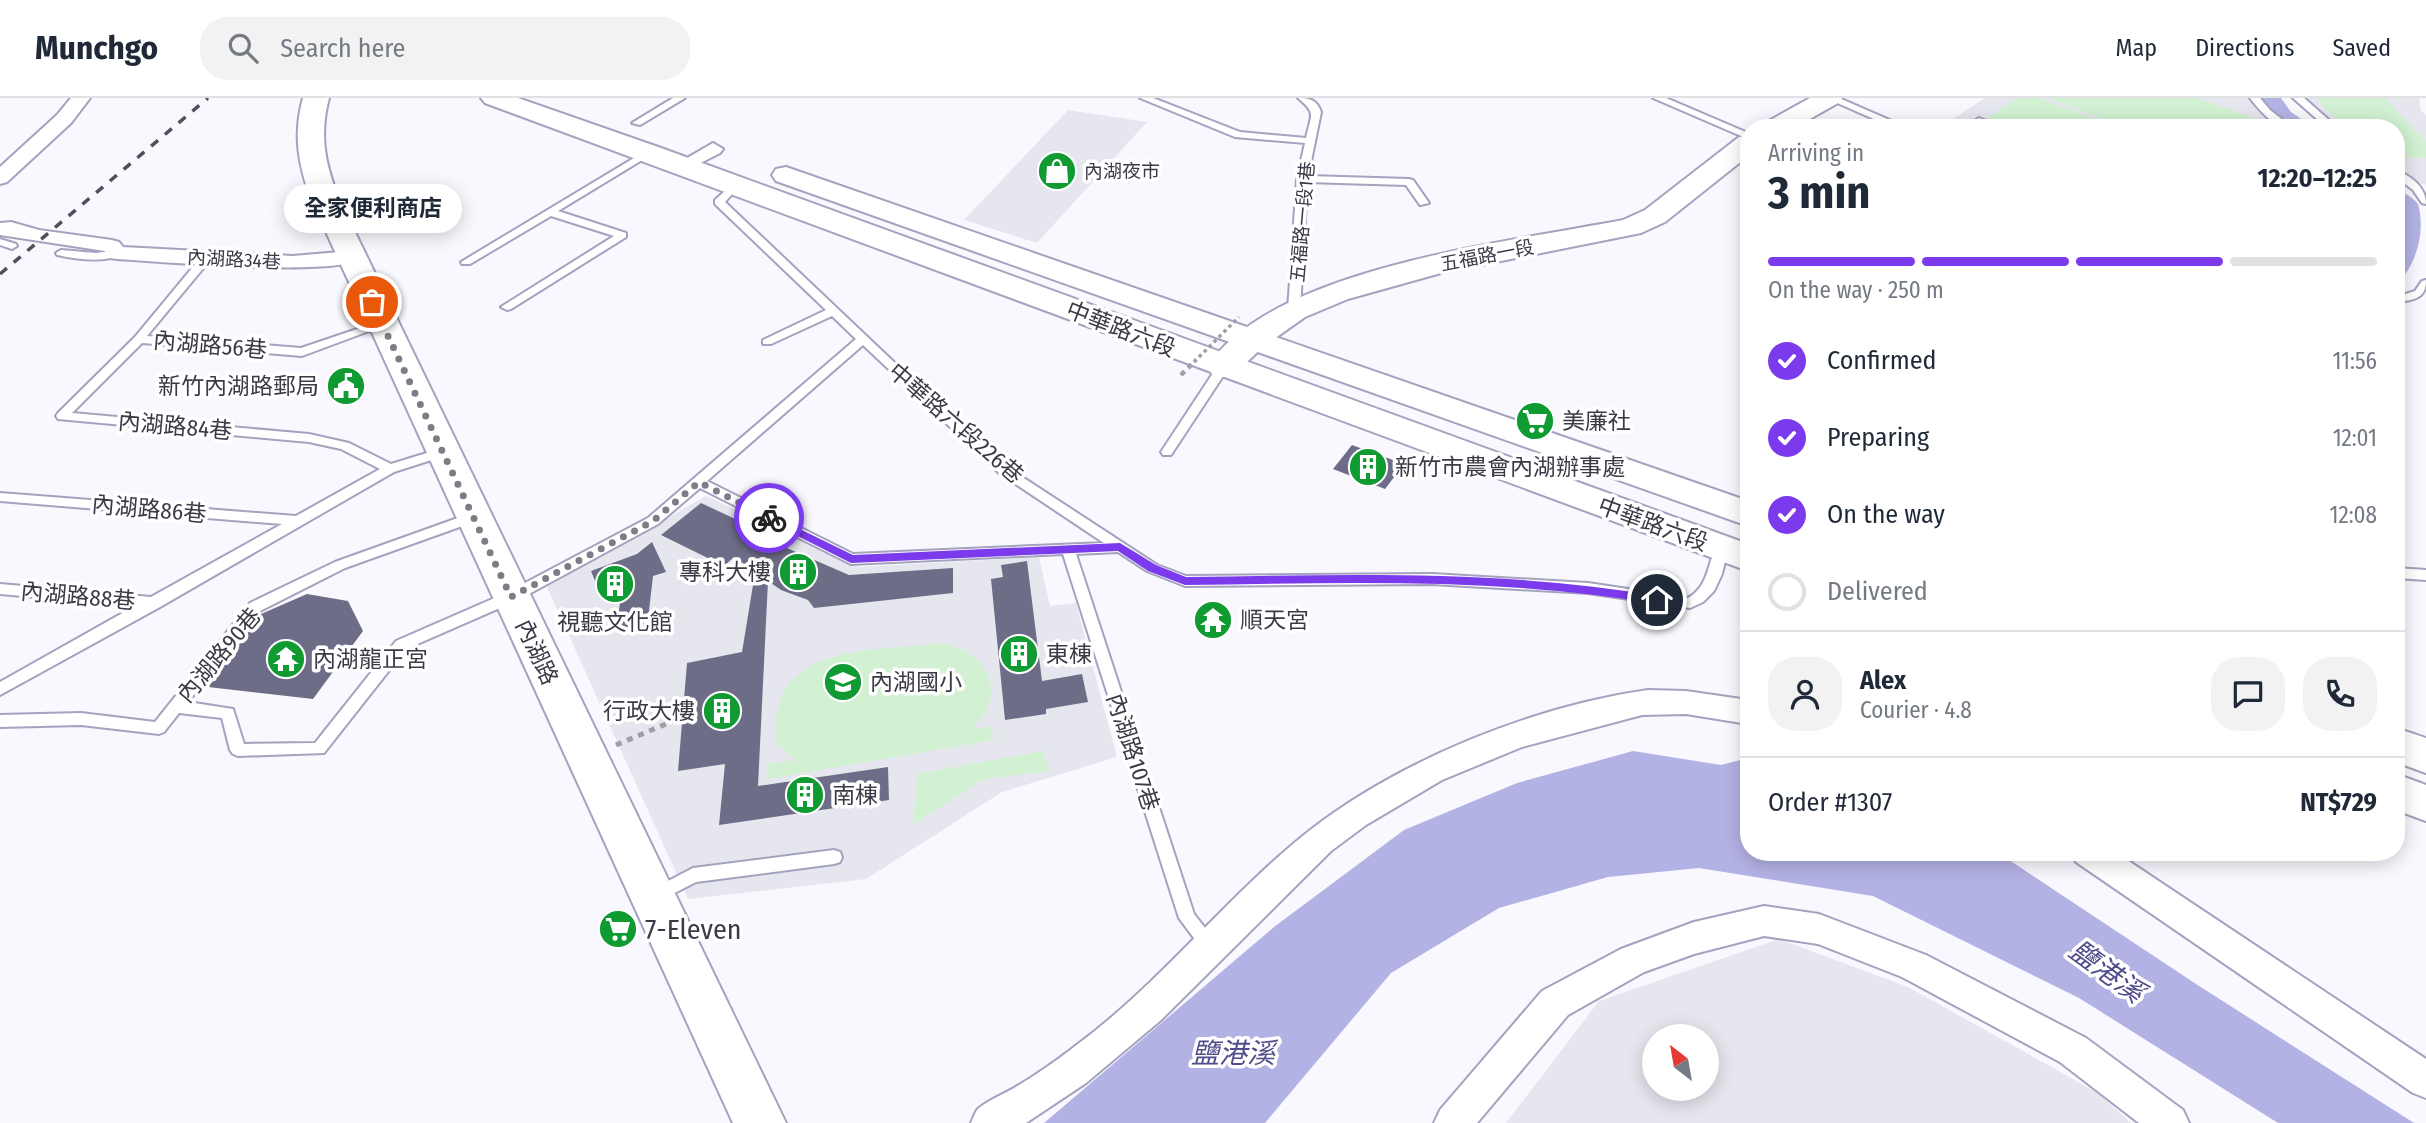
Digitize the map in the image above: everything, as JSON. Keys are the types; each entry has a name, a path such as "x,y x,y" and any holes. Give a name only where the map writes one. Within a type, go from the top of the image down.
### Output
{"main road":[{"name":"內湖路","path":"316,98 307,128 308,147 313,168 351,257 760,1123"},
{"name":"中華路六段","path":"494,98 685,165 1223,367 1735,554"},
{"name":"中華路六段","path":"562,98 1246,328 1740,511"},
{"path":"1791,119 1830,98"},
{"name":"五福路一段","path":"1223,367 1246,328 1337,293 1437,265 1631,227 1655,216 1740,149"},
{"path":"2405,748 2426,756"},
{"path":"2405,795 2426,803"}],"street":[{"path":"0,178 64,119 81,98"},
{"path":"685,165 713,149"},
{"name":"內湖路34巷","path":"6,237 11,228 36,236 112,246 117,253 293,262 351,257"},
{"path":"990,1123 1021,1107 1136,1020 1290,869 1340,828 1409,783 1485,746 1566,720 1649,702 1700,704 1740,711"},
{"path":"2101,861 2426,1080"},
{"path":"1454,1123 1503,1060 1555,1003 1633,960 1694,938 1764,921 1819,929 1914,967 2073,1050 2170,1123"}],"lane":[{"path":"637,123 680,98"},
{"path":"1145,98 1238,135 1311,141"},
{"name":"五福路一段1巷","path":"1294,310 1302,179 1316,112 1314,105 1303,98"},
{"path":"1658,98 1740,133"},
{"path":"1830,98 1881,119"},
{"path":"2255,98 2276,119"},
{"path":"2298,98 2322,119"},
{"path":"466,262 649,152"},
{"path":"1302,179 1409,182 1424,203"},
{"path":"2405,179 2421,189 2426,201"},
{"name":"中華路六段226巷","path":"736,184 719,202 832,312 1003,470 1152,568 1185,581 1432,579 1588,588 1690,603 1705,597 1713,580 1735,554"},
{"path":"507,307 622,235 550,212"},
{"name":"內湖路34巷","path":"0,242 6,237"},
{"name":"內湖路34巷","path":"61,253 96,256 117,253"},
{"name":"內湖路56巷","path":"139,339 206,258"},
{"path":"2405,297 2419,293 2426,283"},
{"path":"767,342 832,312"},
{"name":"內湖路56巷","path":"139,339 302,352 382,324"},
{"name":"內湖路84巷","path":"139,339 62,416 309,438 345,446 390,470"},
{"path":"176,706 228,713 238,750 319,749 401,645 511,597 653,521 862,340"},
{"path":"1167,452 1223,367"},
{"path":"0,689 390,470 443,452"},
{"path":"699,482 851,559 1120,547"},
{"name":"內湖路86巷","path":"0,497 299,521"},
{"name":"內湖路90巷","path":"0,721 81,719 159,728 255,607 340,565 474,517"},
{"name":"內湖路107巷","path":"1068,549 1187,918 1212,947"},
{"path":"2405,574 2426,575"},
{"name":"內湖路88巷","path":"0,589 155,603"},
{"path":"653,898 693,875 834,857"}],"path":[{"path":"1181,375 1246,328"},
{"path":"586,757 673,721"}],"shaded area":[{"path":"1985,98 2252,98 2261,110 2273,119 1953,119"},
{"path":"2300,98 2419,98 2421,111 2426,115 2426,185 2416,183 2405,176 2405,119 2323,119"},
{"name":"內湖夜市","path":"1068,110 1147,122 1037,243 964,220"},
{"name":"內湖國小","path":"706,496 859,567 1039,557 1050,606 1076,603 1117,757 1002,792 866,879 688,899 547,587"},
{"path":"1779,939 1908,987 2098,1093 2131,1123 1506,1123 1599,1001"}],"green space":[{"path":"2018,98 2039,98 2095,119 1985,119"},
{"path":"2048,98 2198,98 2256,119 2103,119"},
{"path":"2317,98 2385,98 2405,119 2337,119"},
{"path":"2405,119 2426,142 2426,158 2405,157"},
{"path":"940,643 971,655 985,670 991,690 990,702 971,730 992,726 993,740 768,779 767,764 795,760 776,742 778,710 788,686 805,670 828,659 855,652"},
{"path":"1043,751 1050,771 984,779 913,825 917,774"}],"water":[{"path":"2262,98 2281,98 2291,112 2301,119 2284,119"},
{"path":"2405,193 2418,204 2421,226 2418,248 2405,274"},
{"name":"鹽港溪","path":"1633,751 1721,765 1740,760 1740,861 2011,861 2196,984 2414,1123 2278,1123 2079,998 1873,896 1699,868 1608,877 1499,908 1391,973 1265,1123 1044,1123 1274,927 1404,830 1517,783"}],"building":[{"name":"新竹市農會內湖辦事處","path":"1352,445 1404,464 1385,489 1333,469"},
{"name":"專科大樓","path":"701,503 763,532 759,536 849,575 953,568 953,593 814,608 808,600 781,590 734,557 724,566 661,535"},
{"path":"652,542 666,572 653,576 647,628 616,632 622,588 601,596 591,571 637,554"},
{"name":"東棟","path":"1027,561 1042,681 1082,674 1088,702 1046,709 1046,714 1005,720 991,579 1003,577 1001,565"},
{"name":"行政大樓","path":"754,579 768,581 758,786 888,767 889,800 719,825 725,764 678,771 687,663 742,652"},
{"name":"內湖龍正宮","path":"307,594 348,601 363,631 313,699 208,687 261,614"}],"railway":[{"path":"0,274 208,98"}],"way so far":[{"path":"372,302 511,597 653,521 699,482 769,518"}],"place":[{"name":"內湖夜市","path":"1057,171"},
{"name":"全家便利商店","path":"372,302"},
{"name":"新竹內湖路郵局","path":"346,386"},
{"name":"美廉社","path":"1535,421"},
{"name":"新竹市農會內湖辦事處","path":"1368,467"},
{"name":"專科大樓","path":"798,572"},
{"name":"視聽文化館","path":"615,584"},
{"name":"順天宮","path":"1213,620"},
{"name":"東棟","path":"1019,654"},
{"name":"內湖龍正宮","path":"286,659"},
{"name":"內湖國小","path":"843,682"},
{"name":"行政大樓","path":"722,711"},
{"name":"南棟","path":"805,795"},
{"name":"7-Eleven","path":"618,929"}],"route":[{"path":"769,518 851,559 1120,547 1152,568 1185,581 1432,579 1588,588 1657,600"}]}
